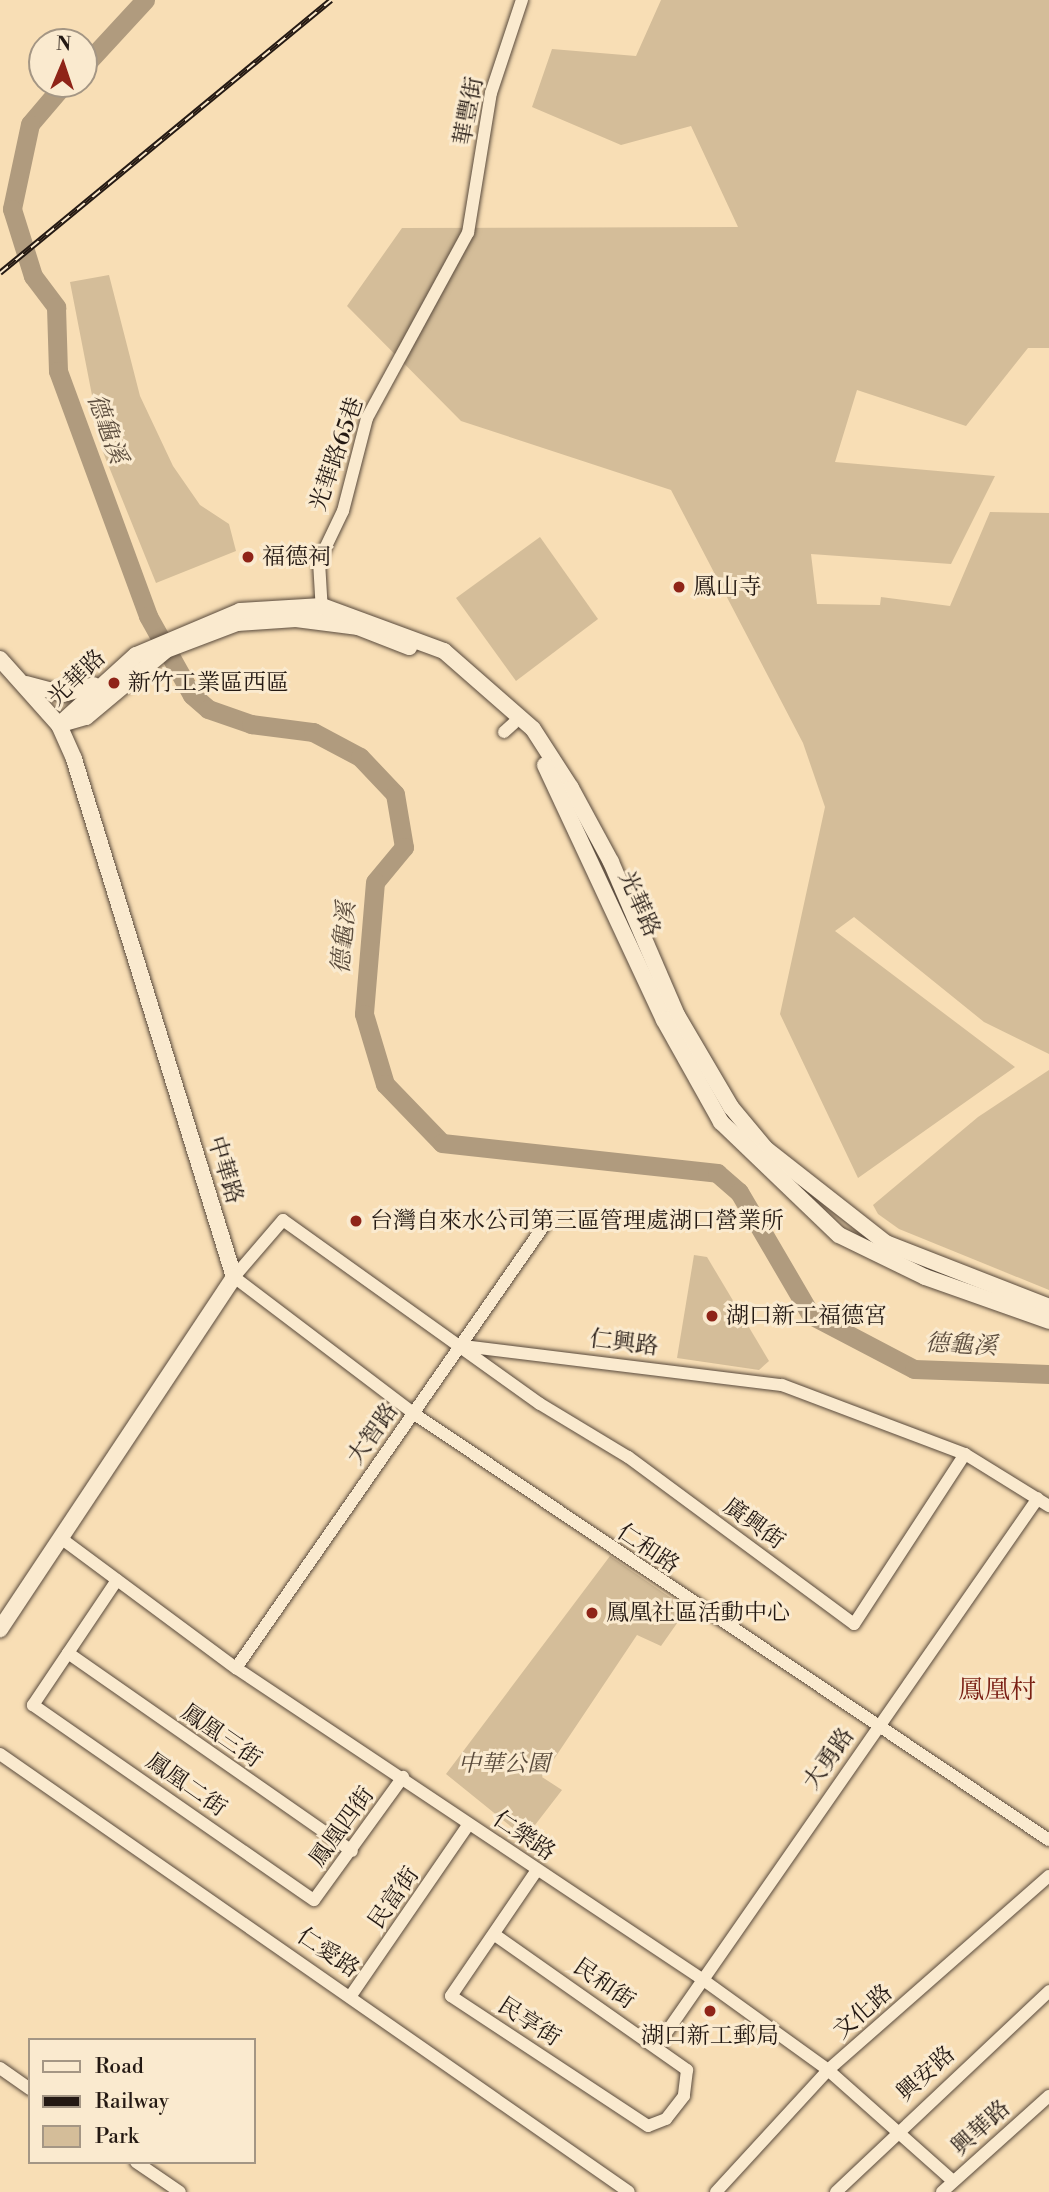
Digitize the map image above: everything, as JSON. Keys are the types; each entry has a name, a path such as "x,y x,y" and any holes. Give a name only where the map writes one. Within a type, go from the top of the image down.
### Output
{"street":[{"name":"華豐街","path":"468,233 491,93 522,0"},
{"name":"光華路65巷","path":"322,623 319,561 343,511 367,418 468,233"},
{"name":"光華路","path":"58,725 106,679 158,649 240,611 321,606 444,651 533,729 611,862 677,1015 766,1149 850,1221 943,1269 1049,1307"},
{"name":"光華路","path":"176,640 237,623 322,623 358,628 437,658 544,763 696,1080 721,1122 785,1189 863,1247 1049,1321"},
{"name":"光華路","path":"58,725 86,717 158,649"},
{"name":"中華路","path":"0,659 26,684 58,725 234,1278"},
{"path":"26,684 73,693 106,679"},
{"name":"仁興路","path":"234,1278 283,1220 460,1346 782,1385 965,1454 1044,1502"},
{"name":"大智路","path":"236,1668 545,1224"},
{"path":"0,1629 234,1278"},
{"name":"仁和路","path":"234,1278 413,1413 1049,1840"},
{"name":"廣興街","path":"460,1346 628,1457 854,1624 965,1454"},
{"name":"大勇路","path":"657,2046 877,1726 1044,1502"},
{"name":"仁樂路","path":"62,1539 236,1668 702,1979 828,2070 894,2132 952,2180"},
{"path":"68,1653 117,1580"},
{"name":"鳳凰二街","path":"68,1653 33,1705 314,1900"},
{"name":"鳳凰三街","path":"68,1653 352,1851"},
{"name":"仁愛路","path":"0,1754 352,1994 629,2192"},
{"name":"鳳凰四街","path":"314,1900 403,1777"},
{"name":"民富街","path":"352,1994 470,1824"},
{"name":"民享街","path":"537,1870 452,1996 648,2126 666,2119 684,2096 687,2070"},
{"name":"文化路","path":"716,2192 828,2070 1049,1876"},
{"name":"民和街","path":"495,1935 657,2046 687,2070"},
{"name":"興安路","path":"836,2192 894,2132 1049,1991"},
{"path":"0,2068 28,2088"},
{"name":"興華路","path":"942,2192 952,2180 1049,2096"},
{"path":"139,2164 180,2192"}],"green space":[{"path":"661,0 1049,0 1049,348 1028,348 966,426 857,390 835,462 995,476 951,564 811,554 817,604 880,605 881,597 950,606 990,512 1049,513 1049,1054 984,1022 854,917 835,931 1015,1067 858,1178 780,1014 825,807 803,743 671,490 461,421 347,306 402,228 738,227 691,126 621,145 532,107 552,49 636,56"},
{"path":"109,275 140,396 173,466 200,505 229,524 236,551 156,583 103,452 70,282"},
{"path":"540,537 598,619 516,681 456,598"},
{"path":"1049,1070 1049,1290 899,1229 878,1214 873,1205 978,1117"},
{"path":"694,1255 707,1257 769,1361 759,1370 677,1358"},
{"name":"中華公園","path":"610,1556 687,1609 661,1646 637,1635 542,1777 562,1790 525,1838 446,1774"}],"waterway":[{"name":"德龜溪","path":"98,51 145,0"},
{"name":"德龜溪","path":"52,98 30,124 12,209 33,276 56,307 58,371 148,616 192,695 208,709 251,724 313,732 360,757 395,794 404,847 375,882 364,1014 385,1084 442,1143 717,1173 739,1192 811,1315 914,1369 1049,1374"}],"railway":[{"path":"0,273 331,0"}],"place":[{"name":"福德祠","path":"248,557"},
{"name":"鳳山寺","path":"679,587"},
{"name":"新竹工業區西區","path":"114,683"},
{"name":"台灣自來水公司第三區管理處湖口營業所","path":"356,1221"},
{"name":"湖口新工福德宮","path":"712,1316"},
{"name":"鳳凰社區活動中心","path":"592,1613"},
{"name":"湖口新工郵局","path":"710,2011"}],"district":[{"name":"鳳凰村","path":"997,1691"}]}
